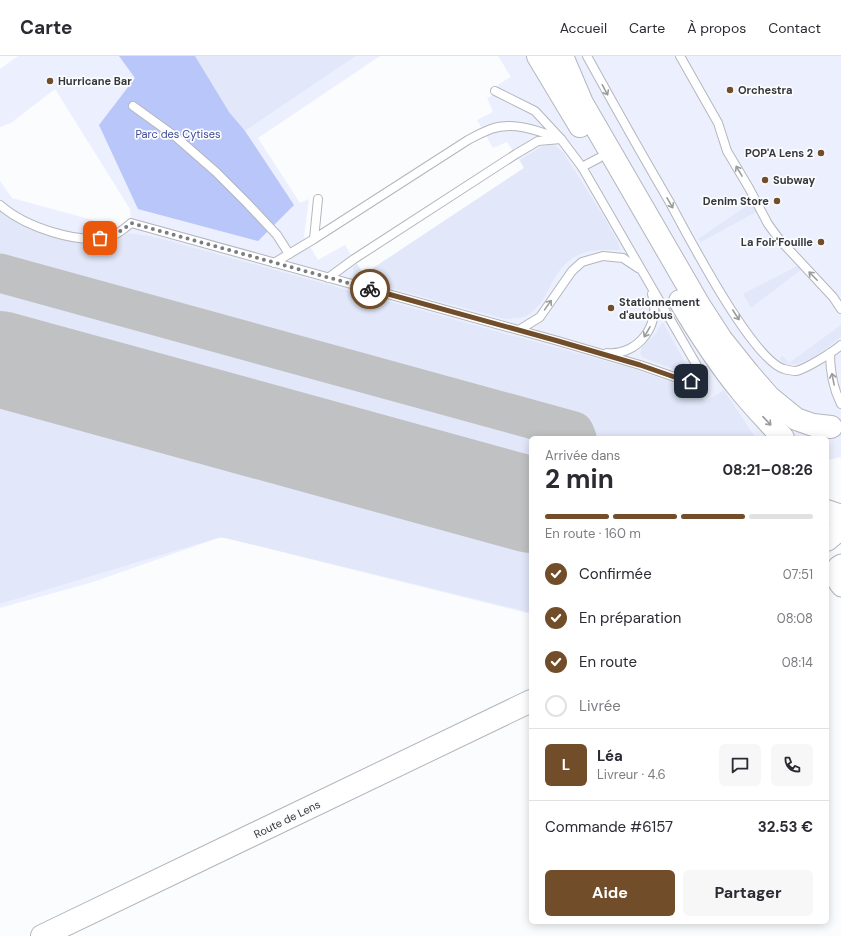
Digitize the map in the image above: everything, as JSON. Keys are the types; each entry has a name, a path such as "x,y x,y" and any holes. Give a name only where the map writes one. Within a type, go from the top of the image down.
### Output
{"street":[{"path":"538,56 591,163 699,334 741,391 781,436"},
{"path":"562,56 582,103 699,305 721,340 769,397 796,419 829,430"},
{"path":"829,513 841,516"},
{"path":"829,538 841,528"},
{"path":"841,563 837,564 834,570 834,578 841,588"},
{"name":"Route de Lens","path":"42,936 529,703"}],"lane":[{"path":"546,56 691,306 715,342 746,383 754,391 769,397"},
{"path":"587,56 719,290 748,334 769,359 778,367 785,370 797,371 830,353 841,345"},
{"path":"680,56 718,123 727,151 768,224 789,252 817,279 840,307"},
{"path":"0,204 26,221 70,236 90,239 111,236 123,230 131,223 519,330 640,365 683,380 691,381 698,378 699,372 696,364 648,282 591,163 561,139 535,111 496,90"},
{"path":"133,106 176,137 216,172 271,228 288,254"},
{"path":"274,263 468,140 492,129 515,126 535,130 561,139"},
{"path":"328,278 354,259 521,150 538,141 561,139"},
{"path":"314,239 318,199"},
{"path":"519,330 540,317 572,271 582,262 603,256 623,258 637,267 648,282 654,300 655,315 647,335 630,350 614,354 592,351"},
{"path":"830,353 833,384 841,404"}],"shaded area":[{"path":"18,56 119,56 135,78 99,125 294,205 245,131 356,56 380,56 258,138 300,203 309,199 304,237 318,260 345,245 364,275 524,168 507,142 493,148 477,120 493,112 487,98 492,96 499,84 511,77 498,56 841,56 841,457 829,460 829,436 755,436 724,390 706,401 680,385 631,368 152,236 130,233 117,241 103,245 82,244 58,237 0,209 0,181 12,198 118,227 131,223 130,209 55,89 11,123 0,127 0,69"},
{"path":"220,537 93,582 0,608 0,604"},
{"path":"282,552 529,613 529,614"}],"green space":[{"name":"Parc des Cytises","path":"119,56 356,56 245,131 294,205 258,241 138,209 99,125 135,78"},
{"name":"Parc des Cytises","path":"119,56 195,56 229,112 245,131 294,205 258,241 138,209 99,125 135,78"},
{"path":"553,144 563,152 604,217 618,242 620,250 592,251 572,258 558,273 544,298 531,313 519,318 505,319 354,278 353,267 357,264 364,274 524,168 520,160 541,147"},
{"path":"751,203 756,212 701,242 698,239"},
{"path":"0,209 51,234 80,243 105,245 112,243 130,233 152,236 631,368 680,385 706,401 724,390 755,436 529,436 529,613 221,537 0,604"},
{"path":"797,266 802,269 751,308 743,294"},
{"path":"662,323 689,369 687,373 642,357 640,353 643,346 656,333"},
{"path":"841,325 841,337 812,358 795,364 787,364 780,360 783,356 789,363"}],"taxiway":[{"path":"0,273 574,431 576,436"}],"runway":[{"path":"0,359 529,504"}],"way so far":[{"path":"100,238 111,236 123,230 131,223 370,289"}],"place":[{"name":"Hurricane Bar","path":"50,81"},
{"name":"Orchestra","path":"730,90"},
{"name":"POP'A Lens 2","path":"821,153"},
{"name":"Subway","path":"765,180"},
{"name":"Denim Store","path":"777,201"},
{"name":"La Foir'Fouille","path":"821,242"},
{"name":"Stationnement d'autobus","path":"611,308"}],"route":[{"path":"370,289 558,341 666,373 683,380 691,381"}]}
